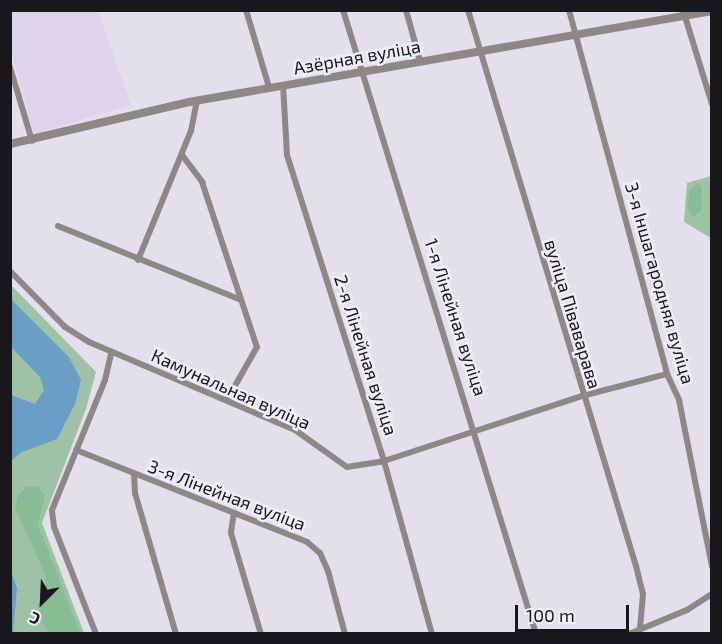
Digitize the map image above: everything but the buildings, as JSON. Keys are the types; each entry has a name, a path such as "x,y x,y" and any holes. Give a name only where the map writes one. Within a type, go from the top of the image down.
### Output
{"street":[{"path":"246,10 269,87"},
{"name":"1-я Лінейная вуліца","path":"343,10 475,429 536,633"},
{"path":"406,10 420,61"},
{"name":"вуліца Піваварава","path":"468,10 478,51 582,396 636,566 643,594 640,627"},
{"name":"3-я Іншагародняя вуліца","path":"569,10 667,374 679,400 711,567"},
{"name":"Азёрная вуліца","path":"10,144 32,141 197,100 576,35 684,13 711,11"},
{"path":"684,13 711,104"},
{"path":"10,67 32,141"},
{"name":"2-я Лінейная вуліца","path":"283,85 287,155 384,461 432,633"},
{"path":"138,260 182,155 197,100"},
{"path":"182,155 202,182 239,299 257,346 227,400"},
{"path":"58,226 239,299"},
{"name":"Камунальная вуліца","path":"10,271 65,327 111,353 295,430 347,466 384,461 475,429 582,396 667,374"},
{"path":"96,633 51,518 54,502 105,380 111,353"},
{"name":"3-я Лінейная вуліца","path":"76,450 307,542 320,553 345,633"},
{"path":"134,474 135,493 176,633"},
{"path":"234,513 231,533 261,633"},
{"path":"629,633 687,610 711,594"}],"shaded area":[{"path":"11,10 98,11 131,105 34,134 11,51"}],"green space":[{"path":"711,176 711,238 684,222 687,183"},
{"path":"697,184 701,187 702,210 694,217 688,210 689,191"},
{"path":"11,285 96,372 86,409 42,523 84,633 11,633"},
{"path":"27,487 37,487 45,495 38,524 80,633 48,633 42,621 38,605 46,584 45,574 15,508 18,495"}],"water":[{"path":"11,299 69,357 81,380 75,404 57,439 22,452 11,461 11,395 35,404 44,390 40,377 11,347"},
{"path":"11,571 17,588 13,634 10,633"}]}
